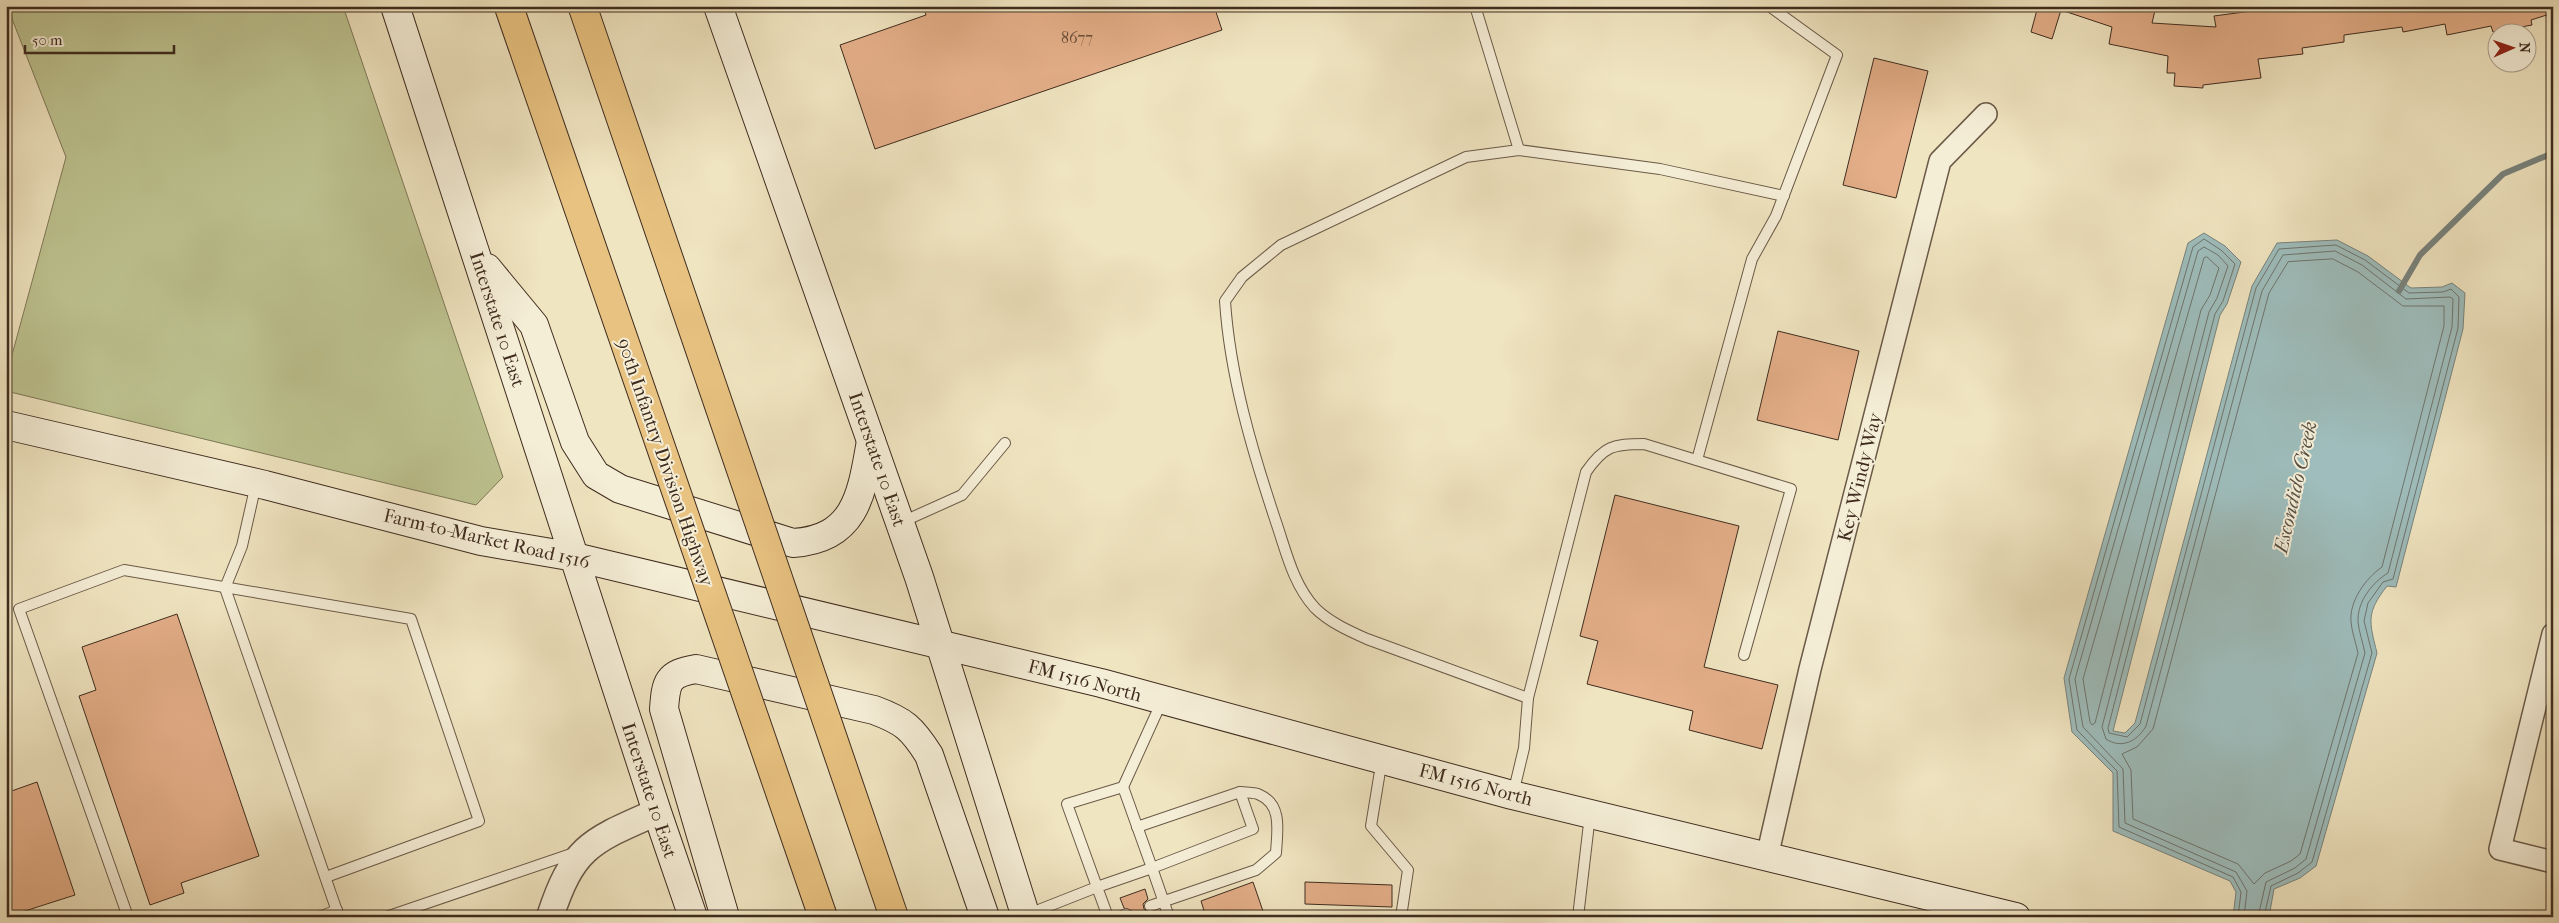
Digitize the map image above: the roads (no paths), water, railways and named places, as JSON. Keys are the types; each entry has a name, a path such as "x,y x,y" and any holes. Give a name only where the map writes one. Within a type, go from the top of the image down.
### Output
{"highway":[{"name":"90th Infantry Division Highway","path":"509,7 823,917"},
{"path":"584,8 894,917"}],"main road":[{"name":"Interstate 10 East","path":"395,6 656,812 693,917"},
{"name":"Interstate 10 East","path":"724,9 900,523 1026,916"},
{"path":"478,258 534,325 575,442 596,475 620,489 793,543 814,542 836,529 853,511 863,489 872,439"},
{"name":"Farm-to-Market Road 1516","path":"6,425 256,483 481,541 575,557 938,643"},
{"name":"FM 1516 North","path":"938,643 1382,758 1512,795 2016,917"},
{"path":"725,917 664,710 666,686 677,672 696,669 874,710 899,720 915,732 929,755 985,917"}],"street":[{"name":"Key Windy Way","path":"1767,857 1810,669 1940,161 1986,114"},
{"path":"2553,634 2500,849 2553,862"},
{"path":"550,917 559,889 584,850 601,837 656,812"}],"lane":[{"path":"1475,6 1519,150"},
{"path":"1697,460 1752,259 1776,216 1837,55 1769,6"},
{"path":"1528,698 1367,640 1342,628 1315,608 1294,576 1258,466 1228,344 1225,301 1242,278 1280,246 1466,156 1519,150 1660,169 1784,196"},
{"path":"900,523 962,495 1005,444"},
{"path":"1512,795 1524,748 1528,698 1586,472 1607,448 1620,444 1644,444 1791,489 1744,655"},
{"path":"256,483 242,546 225,588 338,913 319,917"},
{"path":"128,917 19,609 124,570 411,619 479,821 326,877"},
{"path":"1162,700 1123,788 1169,917"},
{"path":"1382,758 1370,826 1408,870 1401,917"},
{"path":"1108,917 1067,804 1123,788"},
{"path":"1026,916 1097,887 1253,829 1240,792"},
{"path":"1137,827 1240,792 1260,795 1274,807 1278,825 1276,853 1256,870 1150,906"},
{"path":"1578,917 1590,814"},
{"path":"386,917 584,850"}],"water":[{"path":"2204,233 2225,246 2241,262 2227,304 2220,315 2113,731 2125,733 2135,723 2252,286 2277,243 2337,240 2368,256 2411,288 2442,287 2452,283 2465,293 2463,329 2396,587 2387,586 2375,603 2372,611 2371,625 2377,653 2316,866 2300,878 2274,889 2269,917 2233,917 2236,892 2230,881 2113,831 2113,773 2072,732 2064,678 2188,243"}],"waterway":[{"name":"Escondido Creek","path":"2399,291 2420,255 2503,174 2553,153"}]}
